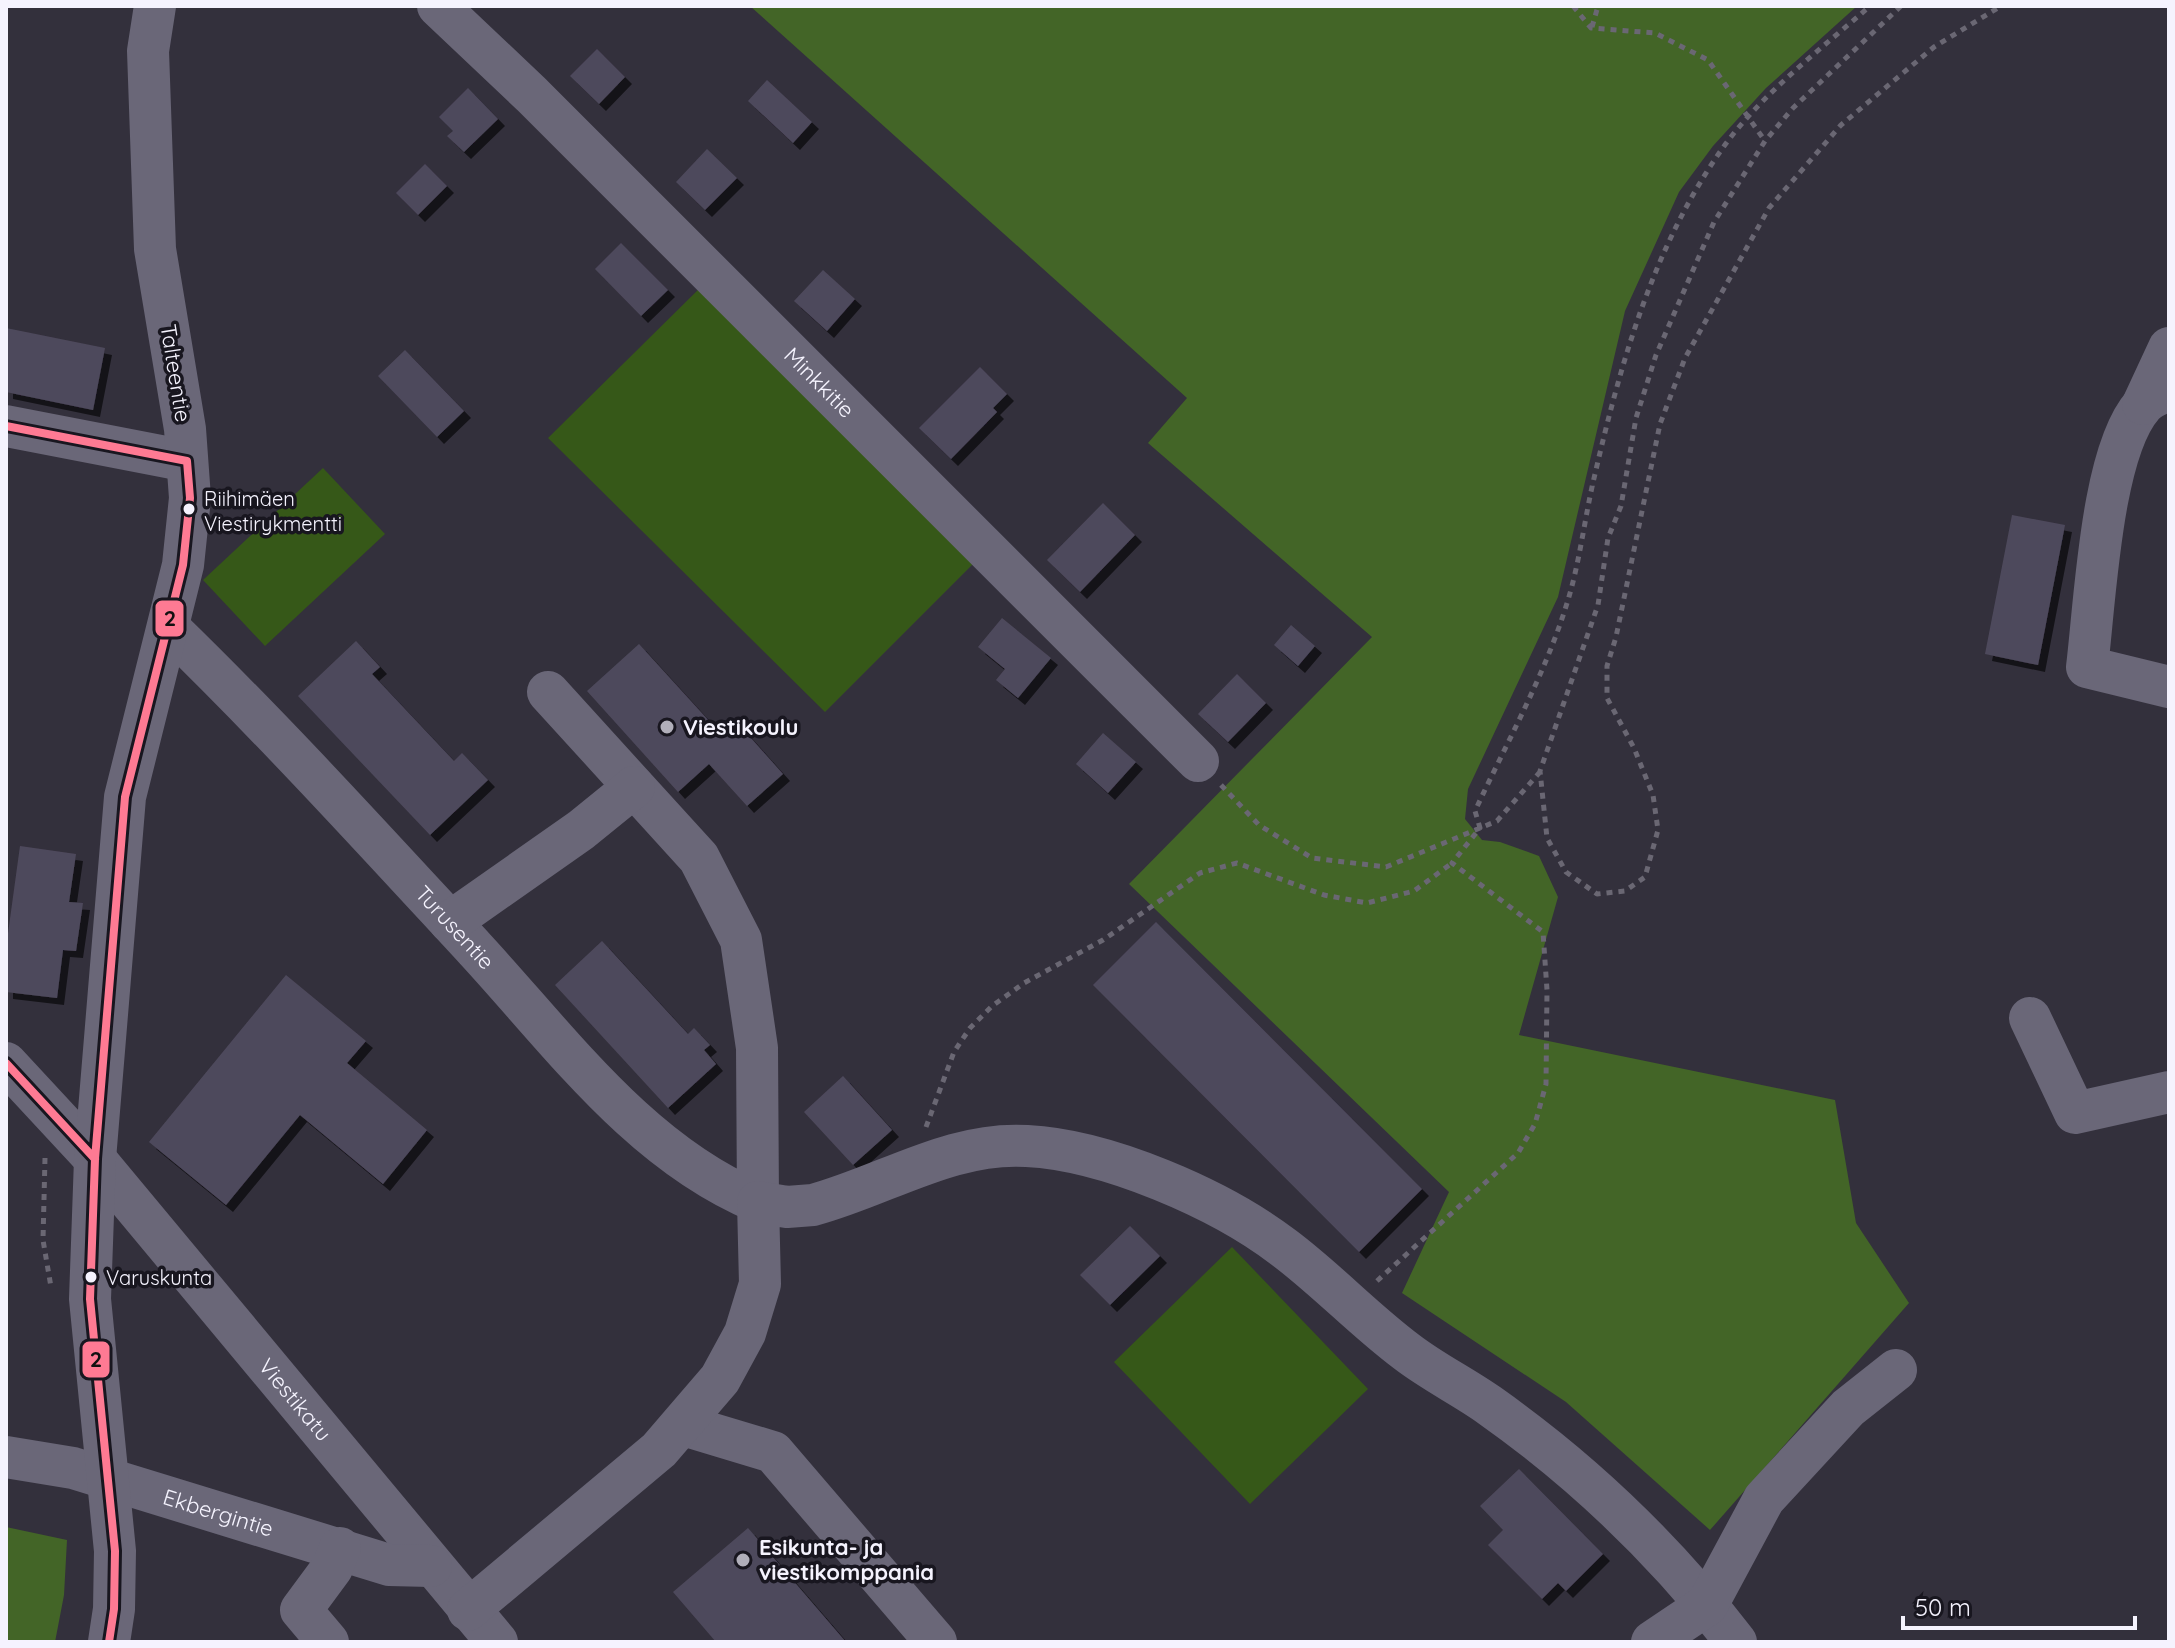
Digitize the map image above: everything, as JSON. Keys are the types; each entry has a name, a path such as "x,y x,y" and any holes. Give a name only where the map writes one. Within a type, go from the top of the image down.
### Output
{"street":[{"name":"Talteentie","path":"109,1642 114,1609 115,1551 90,1299 95,1159 125,797 169,628 188,528 187,461 174,354 155,249 148,51 155,6"},
{"name":"Minkkitie","path":"438,6 532,95 1198,761"},
{"path":"2169,348 2156,397 2124,441 2109,492 2087,667 2169,687"},
{"path":"6,426 187,461"},
{"name":"Turusentie","path":"169,628 643,1128 706,1177 758,1202 787,1207 813,1205 960,1153 1025,1145 1097,1159 1222,1207 1285,1248 1404,1350 1486,1403 1588,1482 1639,1529 1736,1642"},
{"path":"468,1610 659,1450 683,1425 733,1358 754,1308 761,1255 757,1048 741,940 699,858 548,692"},
{"path":"450,922 581,830 634,787"},
{"path":"2030,1018 2075,1113 2169,1092"},
{"name":"Viestikatu","path":"6,1063 95,1159 497,1642"},
{"path":"1652,1642 1707,1605 1764,1499 1848,1408 1896,1370"},
{"path":"683,1425 773,1452 936,1642"},
{"name":"Ekbergintie","path":"6,1457 73,1468 389,1565 431,1566"},
{"path":"328,1642 301,1610 332,1568 340,1548"}],"path":[{"path":"1573,6 1591,28 1655,33 1708,60 1765,141"},
{"path":"1591,28 1598,6"},
{"path":"1480,828 1475,811 1551,647 1568,599 1609,414 1636,317 1695,192 1723,147 1749,119 1870,6"},
{"path":"1198,761 1259,825 1312,858 1386,867 1497,821 1540,771 1598,605 1608,538 1621,506 1636,418 1656,355 1714,222 1765,141 1793,108 1901,6"},
{"path":"1540,771 1547,838 1566,872 1597,894 1625,891 1645,877 1658,830 1653,795 1634,748 1607,698 1607,666 1616,637 1660,424 1685,358 1769,208 1841,125 1934,47 2001,6"},
{"path":"926,1164 925,1132 936,1093 970,1028 1024,983 1103,940 1200,873 1237,863 1324,895 1367,903 1414,891 1452,863 1480,828"},
{"path":"1352,1304 1518,1153 1535,1124 1546,1084 1547,990 1543,932 1452,863"}],"green space":[{"path":"750,6 1857,6 1766,88 1713,146 1679,192 1625,311 1558,597 1468,789 1465,819 1482,840 1500,842 1539,856 1558,897 1519,1035 1835,1100 1856,1223 1909,1303 1710,1530 1566,1402 1402,1293 1449,1192 1129,884 1372,637 1148,443 1187,398"},
{"path":"704,284 976,561 825,712 548,438"},
{"path":"323,468 385,534 265,646 203,580"},
{"path":"1232,1247 1368,1389 1250,1504 1114,1362"},
{"path":"6,1527 67,1540 64,1595 55,1642 6,1642"}],"building":[{"path":"597,49 625,77 599,104 570,76"},
{"path":"767,80 812,122 793,143 748,101"},
{"path":"468,88 498,119 464,152 447,136 453,131 439,117"},
{"path":"707,149 737,178 705,210 676,182"},
{"path":"425,164 447,186 418,215 396,193"},
{"path":"621,243 668,290 641,316 595,269"},
{"path":"823,270 855,299 827,331 794,301"},
{"path":"6,328 105,348 93,410 6,392"},
{"path":"405,350 464,411 437,437 378,376"},
{"path":"980,367 1007,394 993,408 997,412 951,459 919,428"},
{"path":"1103,503 1135,535 1080,592 1047,560"},
{"path":"2012,515 2065,525 2038,665 1985,654"},
{"path":"1002,618 1051,658 1018,698 996,680 1005,669 978,647"},
{"path":"1291,625 1315,646 1298,666 1274,645"},
{"path":"356,641 380,667 372,674 454,761 462,753 488,780 430,835 298,696"},
{"name":"Viestikoulu","path":"639,644 720,733 735,720 783,774 747,806 709,764 678,792 587,691"},
{"path":"1237,674 1266,703 1228,742 1198,714"},
{"path":"1103,733 1136,762 1108,793 1076,764"},
{"path":"20,846 76,854 69,902 83,903 76,951 63,950 57,998 6,992 6,948"},
{"path":"1156,922 1422,1189 1359,1252 1093,985"},
{"path":"602,941 688,1034 694,1028 710,1045 704,1050 716,1064 668,1108 555,985"},
{"path":"286,975 366,1041 347,1063 427,1130 383,1184 300,1115 226,1205 149,1142"},
{"path":"843,1076 892,1130 853,1165 804,1112"},
{"path":"1130,1226 1160,1256 1110,1305 1080,1275"},
{"path":"1519,1469 1603,1554 1566,1591 1558,1583 1542,1599 1488,1545 1503,1530 1480,1506"},
{"name":"Esikunta- ja viestikomppania","path":"748,1528 846,1642 716,1642 673,1592"}],"transit line":[{"name":"2","path":"6,426 187,461 190,498 183,565 125,797 95,1159 90,1299 115,1551 114,1609 109,1642"},
{"name":"2","path":"6,1063 95,1159"}],"place":[{"name":"Riihimäen Viestirykmentti","path":"189,509"},
{"name":"Viestikoulu","path":"667,727"},
{"name":"Varuskunta","path":"91,1277"},
{"name":"Esikunta- ja viestikomppania","path":"743,1560"}]}
